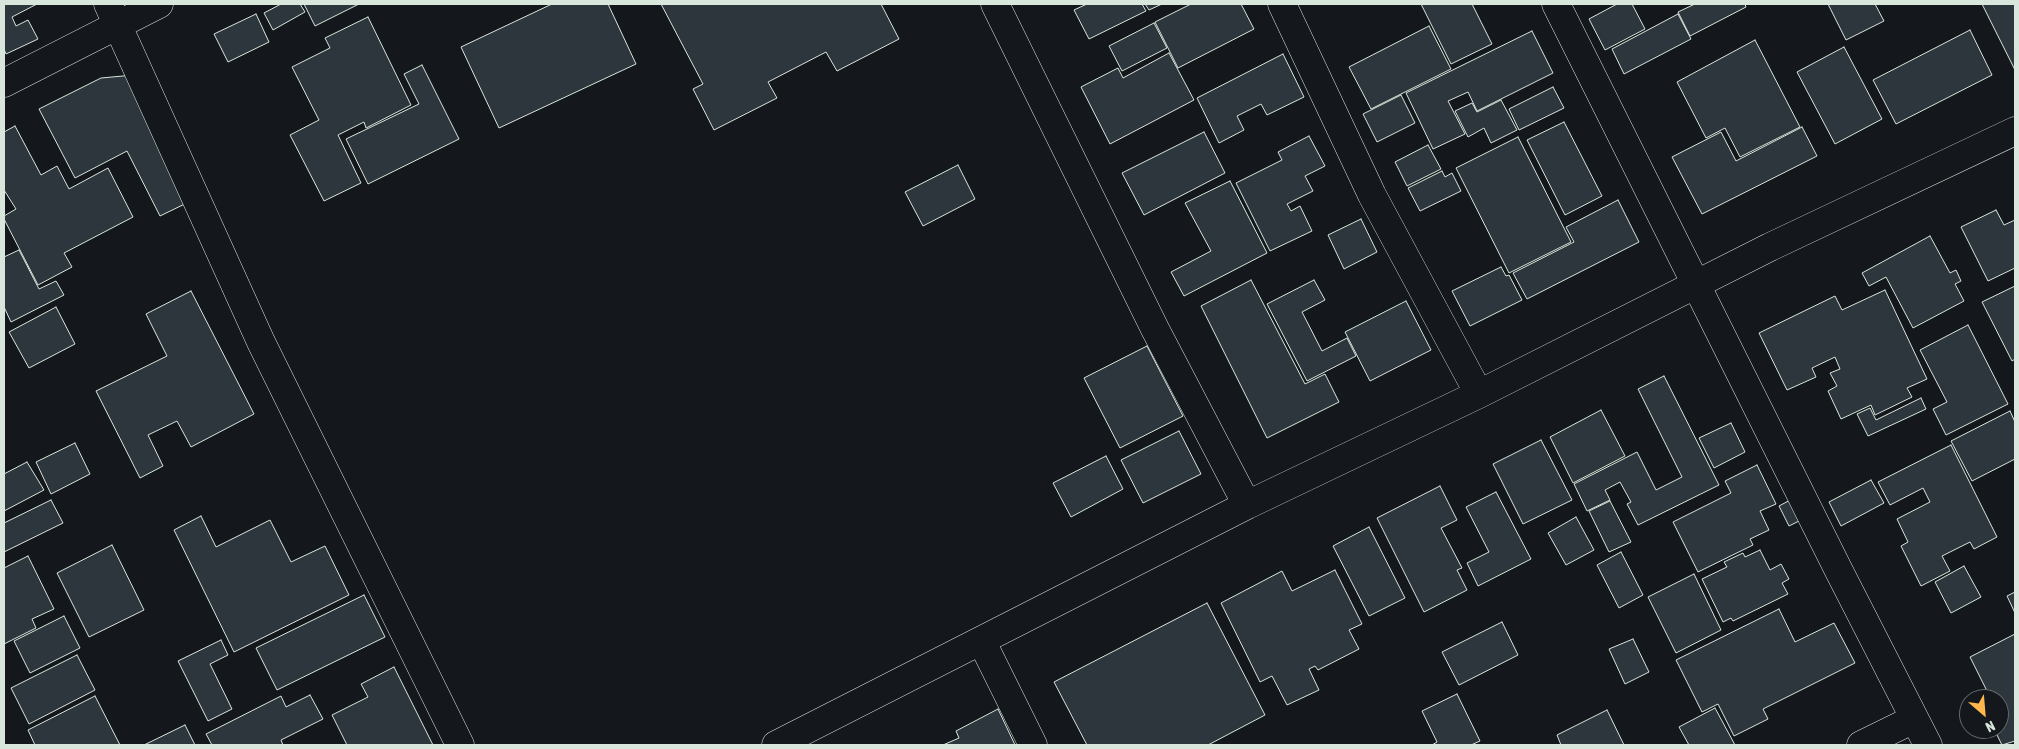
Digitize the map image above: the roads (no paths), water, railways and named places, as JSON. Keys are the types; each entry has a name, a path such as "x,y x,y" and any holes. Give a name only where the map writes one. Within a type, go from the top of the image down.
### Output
{"street":[{"path":"4,83 113,14 159,4"},
{"path":"995,4 1155,329 1247,506"},
{"path":"1282,4 1372,195 1479,394"},
{"path":"1556,4 1695,286 1928,745"},
{"path":"113,14 261,342 460,745"},
{"path":"776,745 1247,506 1479,394 1770,247 2015,131"},
{"path":"982,642 1033,745"},
{"path":"1861,745 1914,719"}]}
